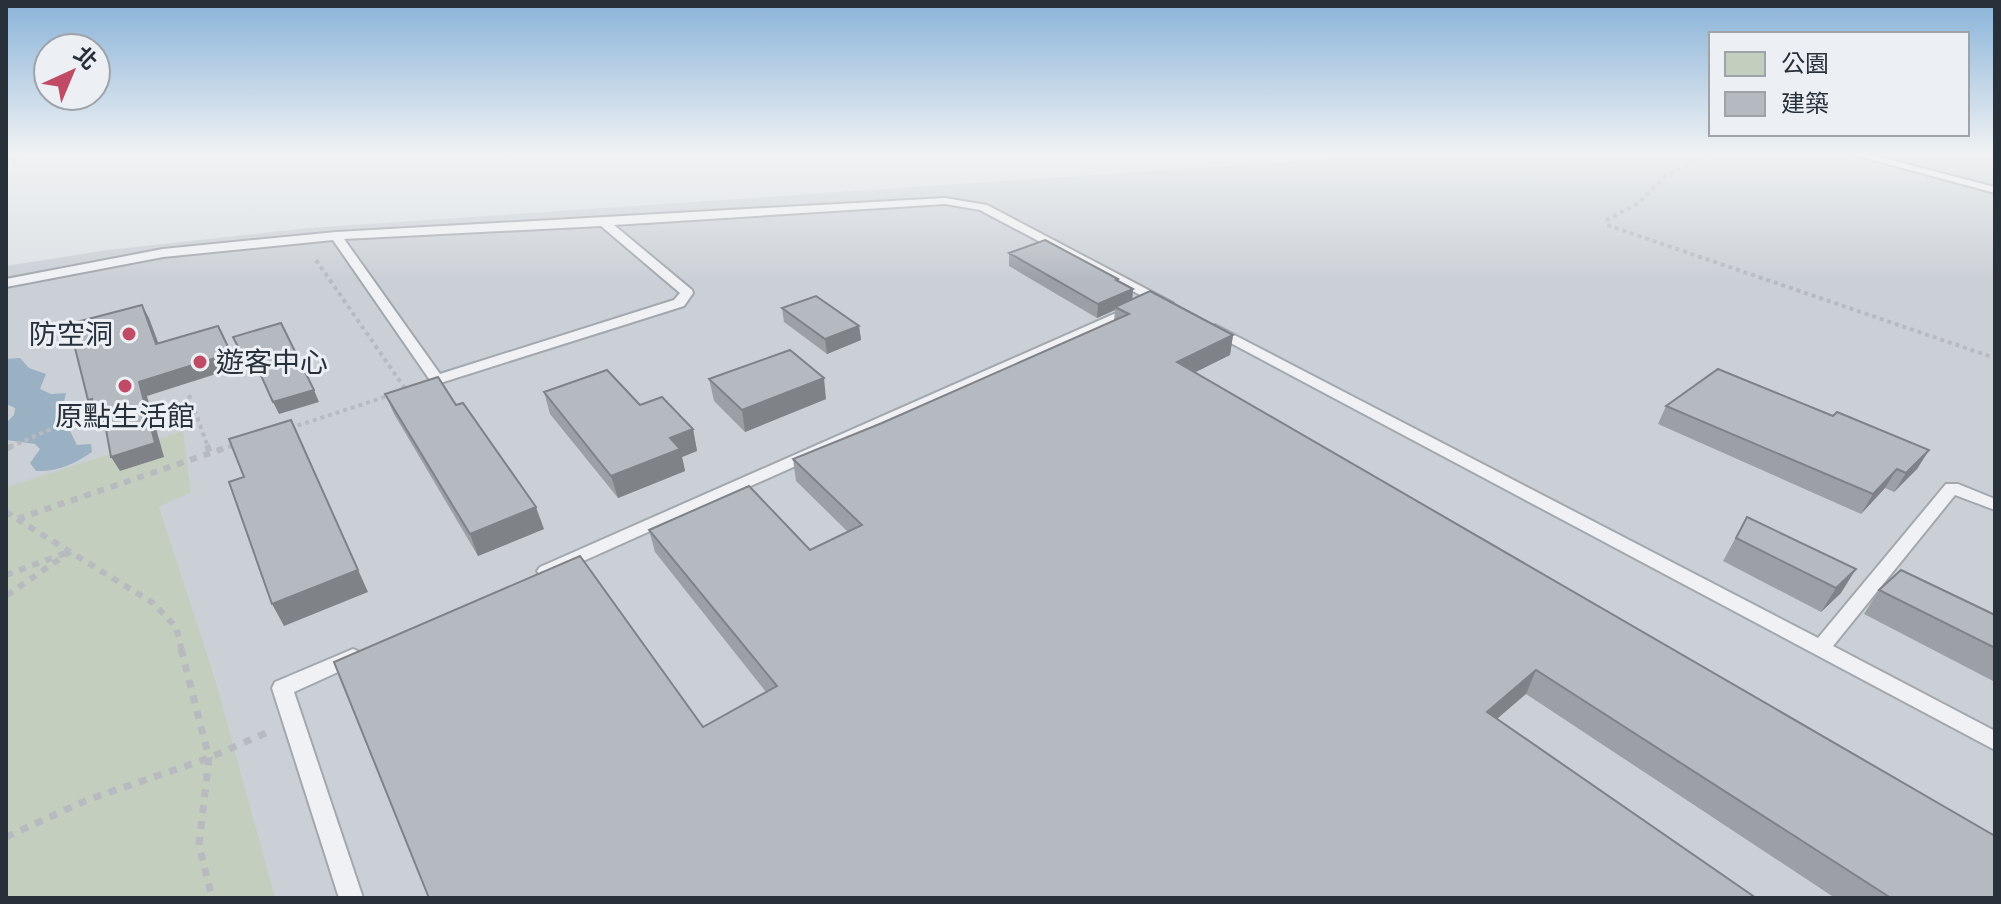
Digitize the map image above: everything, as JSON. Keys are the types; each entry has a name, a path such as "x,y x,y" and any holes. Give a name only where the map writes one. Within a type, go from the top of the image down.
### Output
{"lane":[{"path":"6,283 163,253 336,236 945,201 983,207 1186,313"},
{"path":"336,236 437,380 679,303 687,293 604,222"},
{"path":"6,275 32,276"},
{"path":"530,578 1158,299"},
{"path":"1200,321 1995,741"},
{"path":"1821,648 1952,488 1995,505"},
{"path":"351,898 282,688 370,649"}],"path":[{"path":"1646,196 1639,203 1608,219 1607,225 1995,358"},
{"path":"312,258 320,262 406,390"},
{"path":"285,429 437,380"},
{"path":"189,395 210,453"},
{"path":"6,449 81,416"},
{"path":"17,519 240,444"},
{"path":"6,512 153,603 176,627 209,758 199,845 212,898"},
{"path":"6,575 71,551"},
{"path":"6,596 71,551"},
{"path":"6,837 87,800 209,758 293,721"}],"shaded area":[{"path":"779,196 1995,196 1995,898 6,898 6,266 108,250 309,228"}],"green space":[{"path":"183,431 191,492 159,507 215,679 275,898 6,898 6,487"}],"water":[{"path":"20,358 29,368 46,374 40,389 51,394 66,393 63,407 56,415 65,421 77,445 91,444 92,452 66,466 36,471 30,463 40,449 35,444 6,440 6,423 14,415 15,408 6,404 6,359"}],"building":[{"path":"1045,240 1133,289 1098,304 1009,253"},
{"path":"1150,291 1233,335 1177,362 1995,836 1995,898 1891,898 1536,670 1487,712 1756,898 429,898 334,662 580,556 703,727 777,686 649,530 749,486 810,550 862,525 793,459 1129,314 1115,307"},
{"path":"816,296 859,326 825,339 782,308"},
{"path":"142,305 156,344 218,326 231,353 139,382 155,443 111,457 103,413 96,415 92,399 88,400 69,324"},
{"path":"281,323 314,390 273,402 253,358 245,360 233,337"},
{"path":"790,350 824,378 742,410 709,379"},
{"path":"1718,369 1833,416 1837,412 1929,450 1906,473 1897,469 1873,494 1666,406"},
{"path":"607,370 640,405 662,397 693,429 670,438 680,449 611,476 544,392"},
{"path":"438,377 456,405 463,403 536,507 470,534 385,394"},
{"path":"291,420 358,570 272,604 229,482 244,477 229,439"},
{"path":"1747,517 1856,569 1836,588 1736,538"},
{"path":"1901,570 1995,615 1995,648 1879,590"}],"place":[{"name":"防空洞","path":"129,334"},
{"name":"遊客中心","path":"200,362"},
{"name":"原點生活館","path":"125,386"}]}
